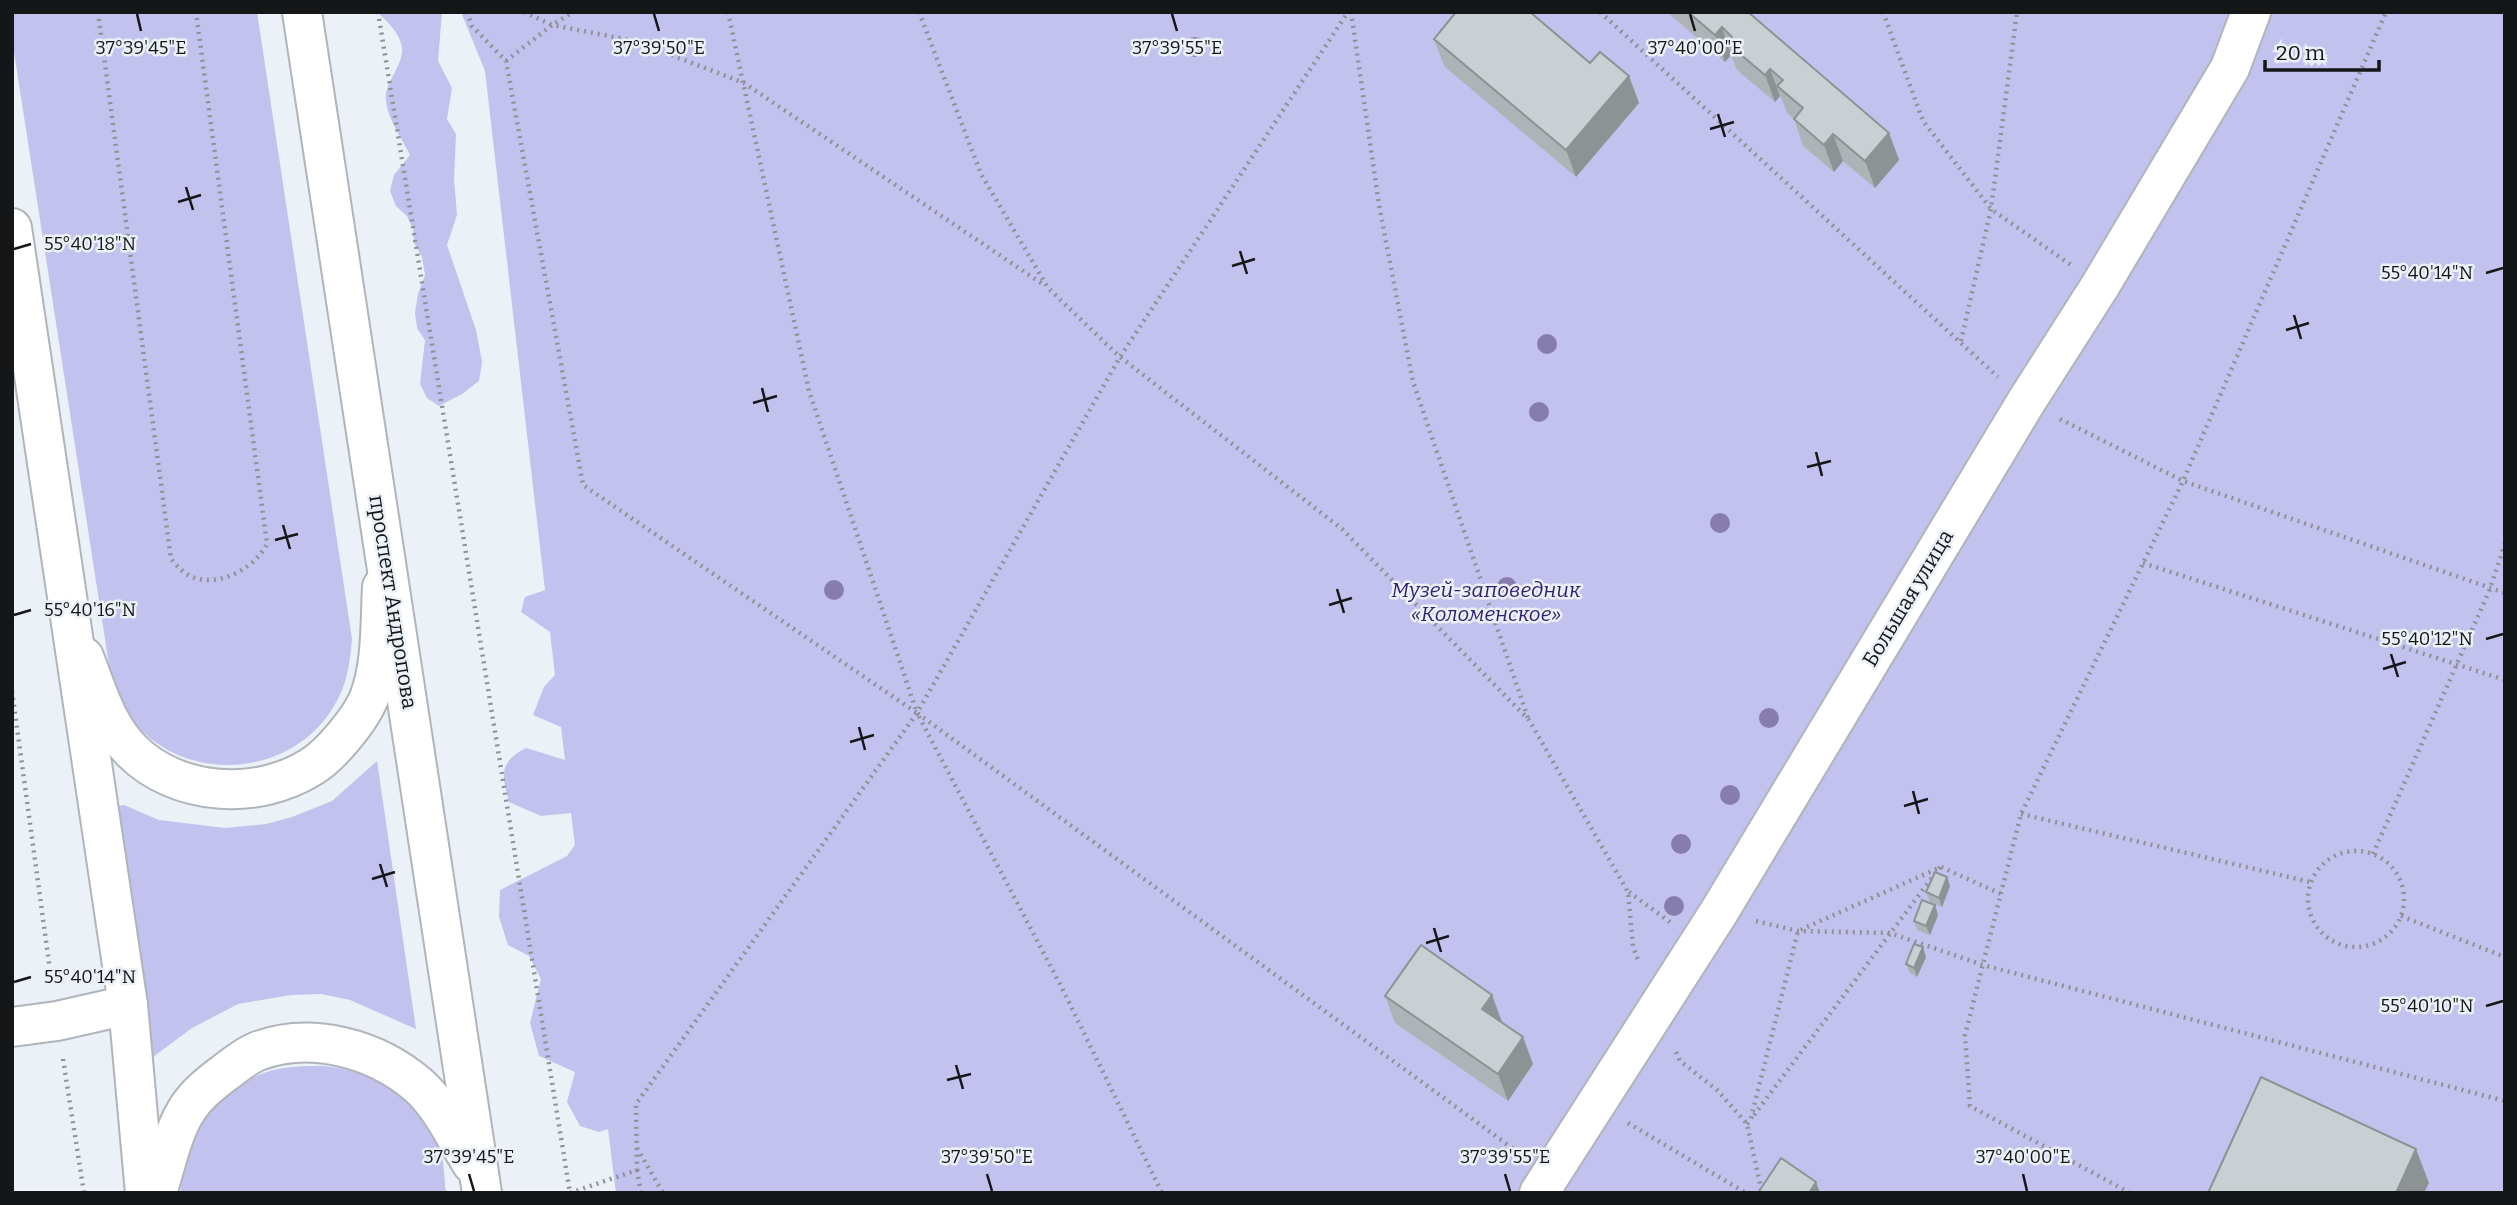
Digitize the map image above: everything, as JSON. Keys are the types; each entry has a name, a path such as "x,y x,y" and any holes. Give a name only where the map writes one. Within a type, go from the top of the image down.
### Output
{"main road":[{"name":"проспект Андропова","path":"302,12 482,1185"},
{"name":"Большая улица","path":"1544,1184 1699,943 2026,402 2100,286 2230,68 2251,12"},
{"path":"12,228 128,1005 145,1193"},
{"path":"73,629 110,726 143,760 181,782 206,788 243,787 280,781 312,767 360,717 376,670 385,548"},
{"path":"12,1027 57,1021 128,1005"},
{"path":"157,1193 181,1121 189,1107 210,1084 235,1064 260,1051 309,1043 340,1045 390,1065 413,1081 440,1112 482,1185"}],"path":[{"path":"98,12 171,559 189,576 214,579 231,575 249,566 261,555 267,544 196,12"},
{"path":"378,12 570,1193 637,1170"},
{"path":"524,12 552,25 635,41 744,83 1048,288 1120,357 1342,529 1529,720"},
{"path":"506,61 573,12"},
{"path":"728,12 809,391 917,712 1061,986 1162,1193"},
{"path":"919,12 981,174 1048,288"},
{"path":"641,1193 637,1170 636,1104 917,712 1120,357 1350,12"},
{"path":"1350,12 1379,205 1413,382 1529,720 1628,892 1699,943"},
{"path":"1600,12 2026,402 2183,481 2505,593"},
{"path":"1883,12 1923,121 1991,209 2100,286"},
{"path":"1960,342 1991,209 2017,12"},
{"path":"2377,12 2383,20"},
{"path":"2130,1193 1970,1106 1965,1035 2021,814 2183,481 2386,12"},
{"path":"469,13 472,26 506,61 583,485 917,712 1544,1184"},
{"path":"2372,854 2490,589 2505,543"},
{"path":"2143,564 2505,680"},
{"path":"12,691 57,1021 84,1193"},
{"path":"2021,814 2310,882"},
{"path":"2347,851 2372,854 2393,868 2403,891 2401,916 2387,937 2364,947 2339,945 2318,931 2308,908 2310,882 2324,862 2347,851"},
{"path":"1798,931 1941,867 2001,894"},
{"path":"1747,1124 1941,867"},
{"path":"1628,892 1633,946 1680,1061 1717,1090 1747,1124 1762,1193"},
{"path":"2401,916 2505,957"},
{"path":"1798,931 1890,933 1983,965 2505,1101"},
{"path":"1751,1118 1798,931"},
{"path":"1597,1105 1746,1193"},
{"path":"636,1147 663,1193"}],"green space":[{"path":"12,12 257,12 352,639 347,674 334,706 315,730 291,748 264,760 235,765 206,763 177,755 152,739 130,717 111,678 12,39"},
{"path":"377,12 442,12 438,61 452,88 447,119 456,134 454,179 457,215 447,245 476,330 482,362 479,381 439,406 427,398 420,384 425,340 417,328 415,313 425,275 422,257 414,243 413,229 407,216 396,206 390,191 394,175 410,155 386,102 387,89 401,58 402,47 394,30"},
{"name":"Музей-заповедник «Коломенское»","path":"461,12 2505,12 2505,1193 616,1193 608,1129 599,1132 580,1126 567,1102 575,1072 539,1056 530,1023 541,979 529,956 508,945 499,917 500,890 567,856 575,845 571,813 541,816 509,802 504,777 506,765 526,748 565,760 561,727 533,715 544,687 555,675 550,632 521,612 525,597 545,590 485,71"},
{"path":"377,761 416,1029 350,1000 321,994 291,995 238,1004 192,1028 153,1057 114,807 124,805 159,820 225,828 266,824 332,801"},
{"path":"300,1066 323,1066 380,1080 409,1097 439,1144 446,1193 181,1193 182,1160 186,1144 192,1129 214,1104 245,1082 264,1073"}],"building":[{"path":"1456,12 1530,12 1590,63 1600,52 1629,76 1566,150 1434,39"},
{"path":"1688,12 1748,12 1889,133 1865,161 1833,134 1824,145 1794,119 1803,108 1777,86 1783,80 1770,69 1765,75 1727,43 1732,37 1722,27 1715,35"},
{"path":"1935,872 1947,877 1939,898 1926,892"},
{"path":"1922,900 1935,905 1926,926 1914,921"},
{"path":"1914,944 1923,947 1914,968 1906,964"},
{"path":"1421,945 1492,995 1482,1009 1523,1037 1498,1074 1385,996"},
{"path":"2261,1077 2416,1149 2396,1193 2208,1193"},
{"path":"1781,1158 1816,1182 1809,1193 1758,1193"}]}
